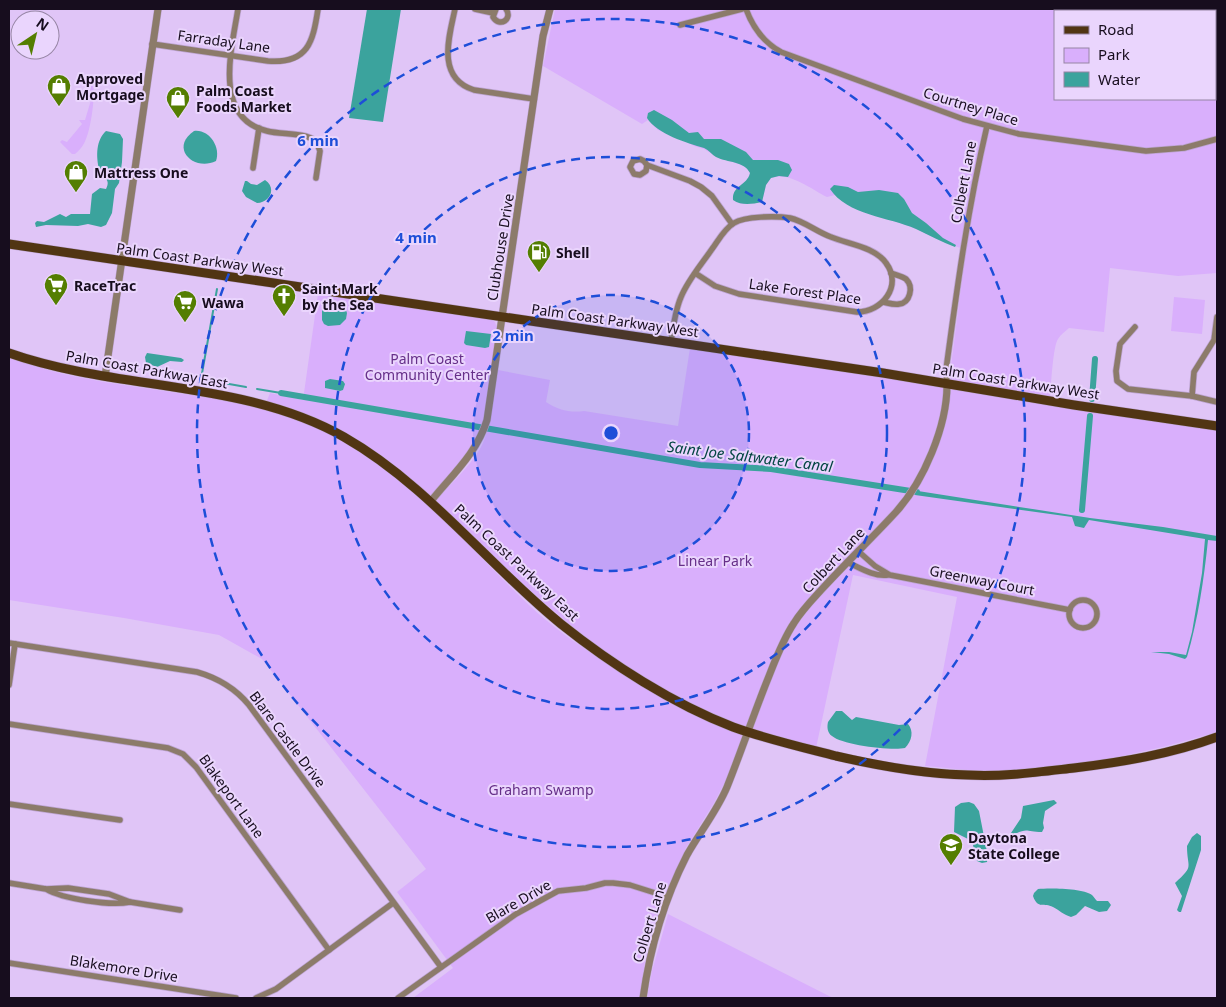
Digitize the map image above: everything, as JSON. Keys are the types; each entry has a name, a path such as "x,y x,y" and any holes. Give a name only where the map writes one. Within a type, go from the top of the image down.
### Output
{"main road":[{"name":"Palm Coast Parkway West","path":"9,244 883,373 1217,426"},
{"name":"Palm Coast Parkway East","path":"9,353 59,368 236,399 280,410 314,422 373,455 431,501 526,593 580,638 680,703 748,732 873,764 969,776 1045,772 1125,761 1158,755 1217,737"}],"street":[{"path":"104,377 158,9"},
{"path":"238,9 231,56 230,86 233,102 244,118 259,128 269,132 307,137 315,140 320,150 316,178"},
{"name":"Farraday Lane","path":"152,44 273,62 281,61 295,57 307,48 312,41 318,9"},
{"path":"455,9 447,54 455,78 466,87 474,90 534,99"},
{"path":"476,9 495,11 495,20 502,22 508,17 506,9"},
{"name":"Clubhouse Drive","path":"431,501 472,453 484,429 489,411 543,36 550,9"},
{"path":"680,25 742,9"},
{"name":"Courtney Place","path":"746,9 751,22 761,36 781,52 949,114 987,126 1049,139 1146,151 1184,148 1217,140"},
{"name":"Colbert Lane","path":"643,998 649,962 668,897 689,852 724,794 787,634 810,603 846,562 898,510 924,469 940,429 947,402 946,370 963,249 973,186 987,126"},
{"path":"253,168 259,128"},
{"path":"647,165 702,187 732,224"},
{"path":"671,342 677,307 694,273 732,224 752,218 792,219 823,234 876,254 885,262 891,273 891,288 883,302"},
{"name":"Lake Forest Place","path":"694,273 725,290 757,297 857,312 872,310 883,302 902,304 910,294 910,286 906,280 891,273"},
{"path":"1192,396 1194,372 1214,340 1217,317"},
{"path":"1135,327 1119,346 1116,371 1117,381 1128,389 1192,396 1217,402"},
{"path":"858,551 875,566 890,575"},
{"name":"Greenway Court","path":"846,562 880,576 890,575 1070,610"},
{"path":"1087,600 1094,605 1097,614 1091,625 1082,628 1072,621 1070,610 1074,603 1087,600"},
{"path":"9,685 12,643"},
{"name":"Blare Castle Drive","path":"12,643 197,672 215,678 230,687 250,705 441,967"},
{"name":"Blakeport Lane","path":"9,724 168,748 186,756 196,767 329,950"},
{"path":"9,804 120,820"},
{"path":"9,883 46,889 61,896 118,904 130,902 180,910"},
{"name":"Blare Drive","path":"398,998 516,914 558,891 613,883 630,885 668,897"},
{"path":"256,998 276,989 393,903"},
{"name":"Blakemore Drive","path":"9,963 236,998"}],"green space":[{"path":"555,9 1217,9 1217,273 1178,276 1110,268 1104,332 1069,328 1059,337 1056,343 1050,397 949,381 966,249 946,243 905,225 864,212 835,195 827,197 800,182 785,177 771,178 766,185 762,202 742,204 735,201 733,197 736,190 748,177 750,173 748,169 658,130 648,120 642,124 543,66"},
{"path":"90,77 94,97 90,126 83,145 75,154 72,154 60,142 62,140 67,142 82,124 79,120 85,120 91,100 90,82 86,80"},
{"name":"Palm Coast Community Center","path":"318,294 491,319 495,322 497,328 491,382 479,433 464,459 430,496 369,449 266,403 270,393 303,400"},
{"path":"1174,297 1205,300 1202,334 1171,331"},
{"name":"Linear Park","path":"690,348 889,376 1217,430 1217,732 1137,753 1056,767 992,771 925,766 957,597 853,575 816,748 712,714 678,699 655,685 617,660 546,604 435,502 466,467 482,445 490,418 498,370 550,380 546,402 560,409 678,426"},
{"name":"Graham Swamp","path":"9,358 83,378 248,406 312,425 342,440 394,475 441,517 529,605 564,634 669,702 743,734 726,780 686,848 655,922 645,961 640,998 413,998 453,968 397,892 426,869 262,659 219,635 9,600"},
{"path":"668,914 834,998 647,998 652,971"}],"water":[{"path":"367,9 401,9 383,122 349,118"},
{"path":"654,110 672,120 689,133 698,132 704,139 721,139 746,152 753,160 778,160 789,164 792,170 788,177 779,176 771,178 766,185 762,202 747,204 736,202 733,200 733,195 737,188 746,181 750,173 747,169 740,164 716,157 704,148 673,137 658,129 647,118 648,113"},
{"path":"106,131 120,134 123,139 119,183 115,189 112,213 106,225 101,227 88,224 36,227 35,223 37,221 44,222 60,214 66,217 71,214 90,214 92,194 100,188 106,189 108,185 107,180 100,172 97,159 100,139"},
{"path":"194,131 204,133 212,140 217,150 216,161 208,164 200,163 193,161 187,156 184,151 184,144"},
{"path":"265,180 269,183 271,191 265,201 257,203 246,197 242,191 245,181 257,185"},
{"path":"834,185 848,187 858,192 879,190 898,193 912,213 943,238 956,245 955,247 916,229 847,205 837,198 830,189"},
{"path":"330,304 345,308 347,313 346,319 340,325 328,326 322,320 322,308"},
{"path":"466,331 491,334 489,347 466,345 464,343"},
{"path":"147,353 184,360 182,362 170,361 157,367 146,363 145,357"},
{"path":"330,379 343,381 345,384 343,390 325,388 325,381"},
{"path":"918,491 1217,536 1217,541 1208,540 1200,599 1187,657 1185,659 1169,654 1151,652 1169,652 1186,655 1202,573 1205,539 1089,520 1084,528 1075,526 1072,517 915,495"},
{"path":"836,711 842,711 852,720 856,717 899,725 908,724 912,733 911,739 905,748 890,749 837,739 830,735 828,731 828,722"},
{"path":"1054,800 1057,803 1045,811 1042,832 1025,831 1013,835 1011,833 1021,818 1023,806"},
{"path":"969,802 974,804 979,811 988,857 987,862 977,861 972,841 954,832 955,807 961,803"},
{"path":"1197,833 1201,836 1201,850 1181,912 1179,912 1177,910 1182,896 1175,883 1188,869 1187,846 1192,837"},
{"path":"1038,889 1081,891 1092,895 1097,901 1108,901 1111,905 1107,911 1099,912 1085,906 1076,915 1071,917 1053,907 1037,903 1033,896"}],"waterway":[{"path":"217,289 201,379 246,387"},
{"path":"1092,399 1095,359"},
{"path":"257,389 281,393"},
{"name":"Saint Joe Saltwater Canal","path":"281,393 700,465 771,469 917,492"},
{"path":"1082,510 1090,416"}],"place":[{"name":"Approved Mortgage","path":"59,107"},
{"name":"Palm Coast Foods Market","path":"178,119"},
{"name":"Mattress One","path":"76,193"},
{"name":"Shell","path":"539,273"},
{"name":"RaceTrac","path":"56,306"},
{"name":"Saint Mark by the Sea","path":"284,317"},
{"name":"Wawa","path":"185,323"},
{"name":"Daytona State College","path":"951,866"}]}
